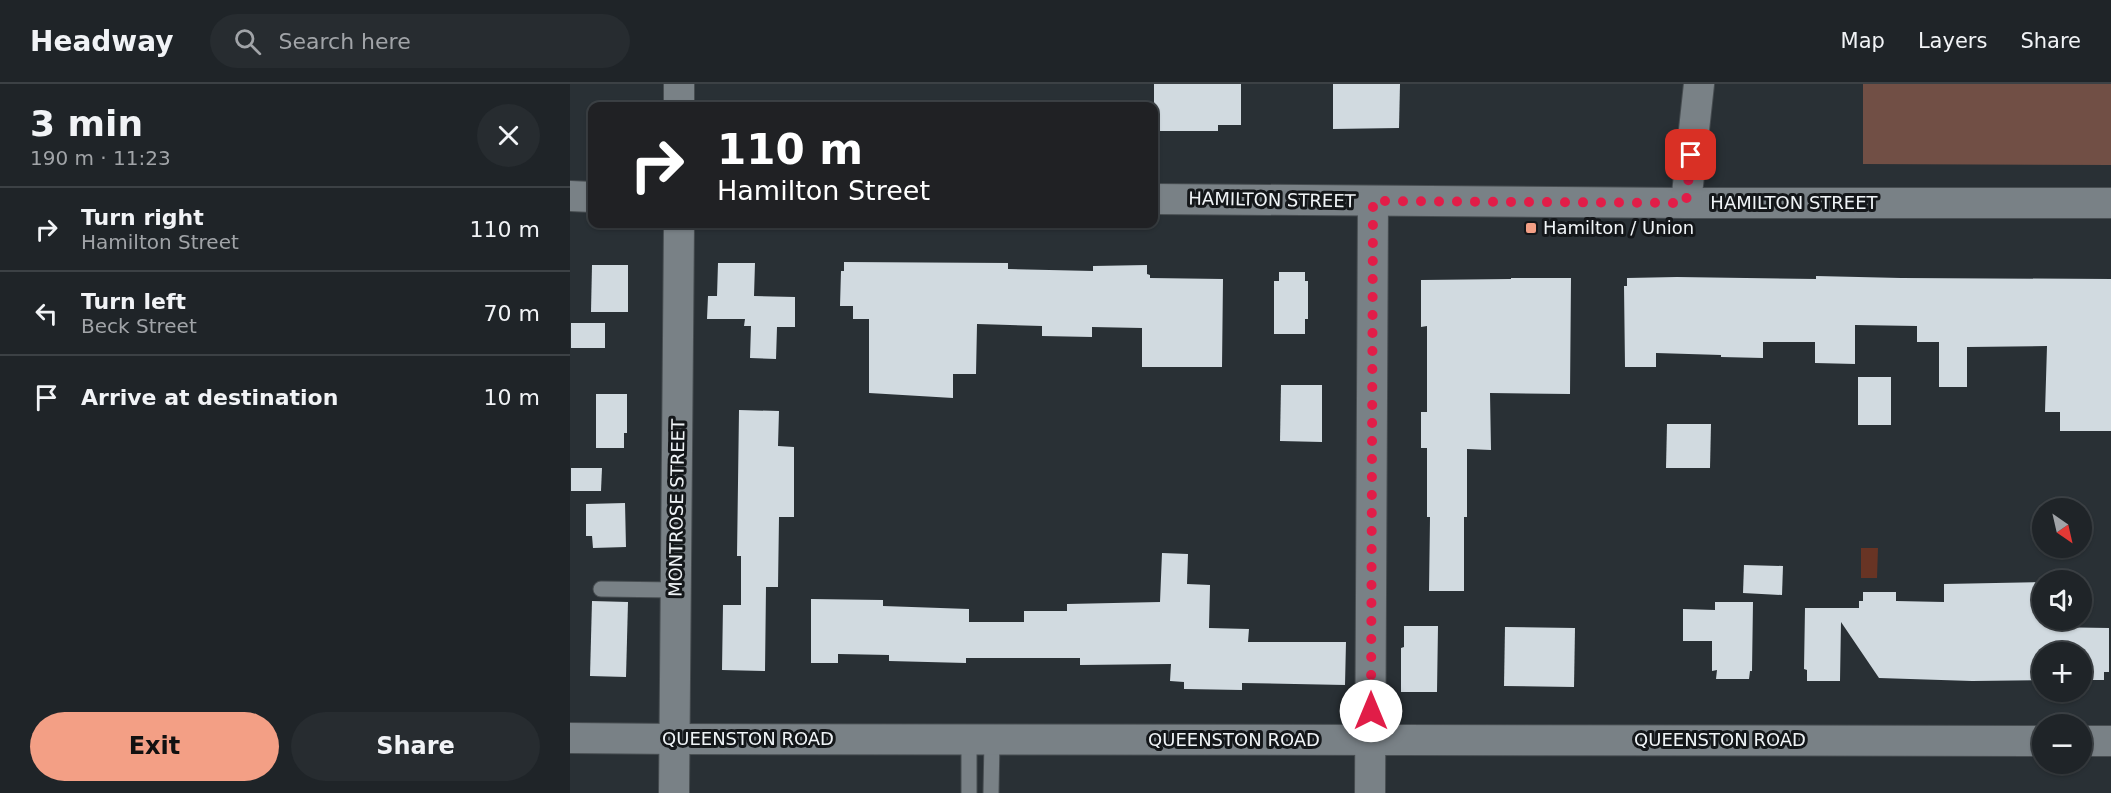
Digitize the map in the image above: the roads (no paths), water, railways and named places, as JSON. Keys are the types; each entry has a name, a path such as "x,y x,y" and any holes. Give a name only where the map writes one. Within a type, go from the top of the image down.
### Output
{"street":[{"path":"679,84 679,102"},
{"path":"1686,203 1699,84"},
{"path":"570,196 588,196"},
{"name":"HAMILTON STREET","path":"1158,199 2111,203"},
{"path":"1370,793 1373,201"},
{"name":"MONTROSE STREET","path":"674,793 679,228"},
{"name":"QUEENSTON ROAD","path":"570,738 2032,741"},
{"path":"2092,741 2111,741"}],"lane":[{"path":"601,589 676,590"},
{"path":"969,793 980,740"},
{"path":"980,740 991,793"}],"place":[{"name":"Hamilton / Union","path":"1531,228"}]}
